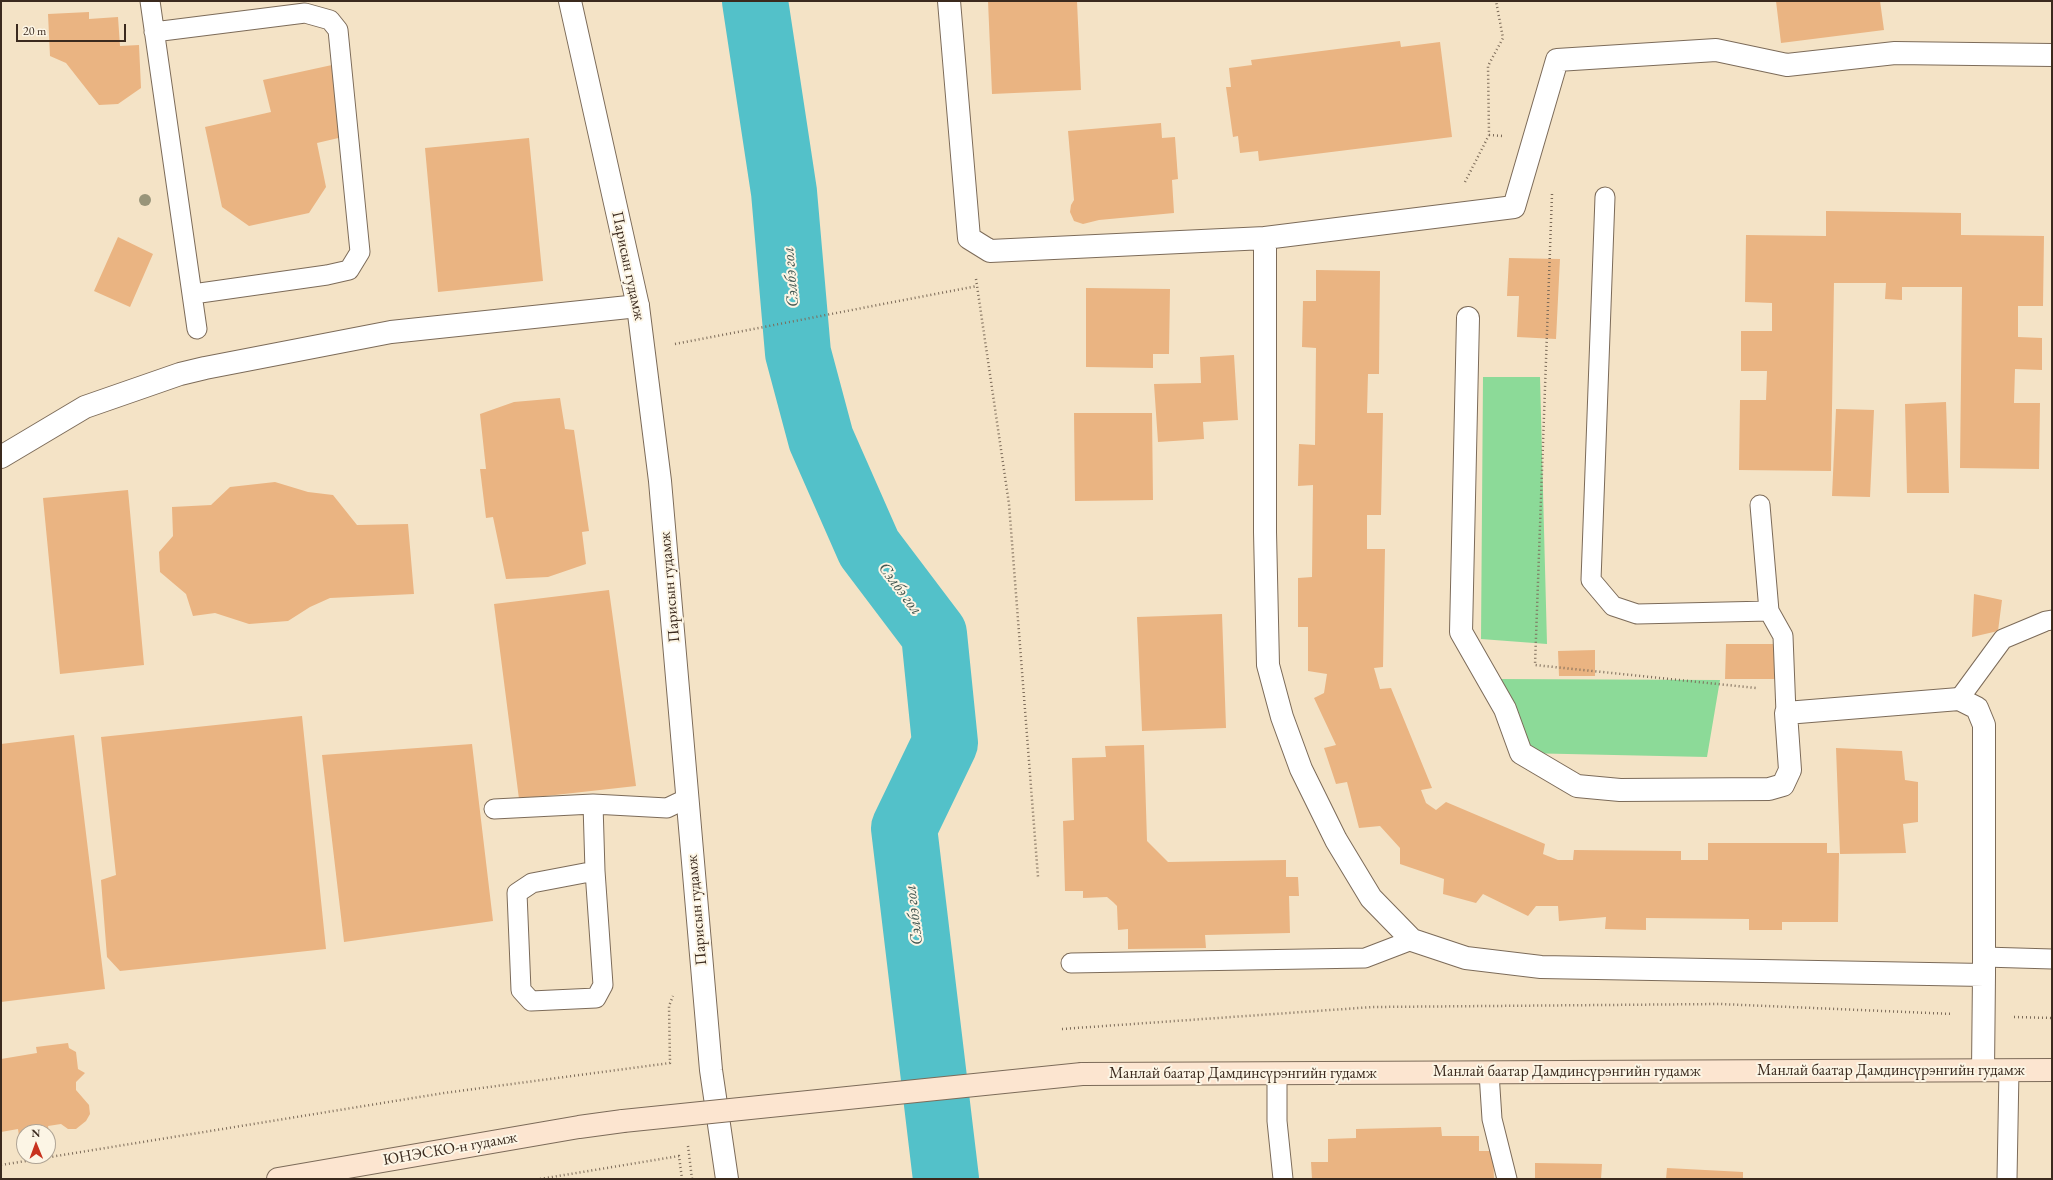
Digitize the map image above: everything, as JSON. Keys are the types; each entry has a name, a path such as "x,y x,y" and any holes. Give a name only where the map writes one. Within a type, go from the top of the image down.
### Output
{"main road":[{"name":"Манлай баатар Дамдинсүрэнгийн гудамж","path":"623,1121 1082,1074 2052,1070"},
{"name":"ЮНЭСКО-н гудамж","path":"278,1179 579,1127 623,1121"}],"street":[{"name":"Парисын гудамж","path":"570,1 638,306 660,481 711,1070 727,1179"},
{"path":"949,1 969,238 990,251 1265,238 1514,208 1557,60 1716,50 1787,65 1895,54 2052,55"},
{"path":"1265,238 1268,665 1282,717 1301,769 1336,840 1370,898 1412,940 1466,958 1541,967 1984,966"},
{"path":"1,457 85,407 180,374 205,368 391,332 638,306"},
{"path":"1468,318 1461,632 1505,708 1521,753 1576,786 1620,790 1769,789 1783,785 1790,770 1786,713 1959,699 1977,708 1984,725 1983,1070"}],"lane":[{"path":"150,1 197,329"},
{"path":"154,32 305,13 330,20 338,30 360,252 349,270 334,274 193,294"},
{"path":"1606,197 1591,580 1613,606 1637,614 1769,611"},
{"path":"1760,505 1769,611 1783,636 1786,713"},
{"path":"1959,699 2003,639 2046,620 2052,620"},
{"path":"494,809 593,804 667,808 688,798"},
{"path":"593,804 595,871 603,985 596,998 531,1001 521,990 517,893 532,883 595,871"},
{"path":"1071,963 1365,958 1412,940"},
{"path":"1984,966 2052,959"},
{"path":"2007,1179 2009,1070"},
{"path":"1489,1073 1492,1119 1507,1179"},
{"path":"1277,1074 1277,1121 1282,1179"}],"path":[{"path":"1462,189 1489,136 1488,66 1503,38 1496,1"},
{"path":"969,238 1009,504 1038,877"},
{"path":"675,344 977,286"},
{"path":"1062,1029 1373,1007 1720,1004 2052,1018"},
{"path":"1,1166 444,1093 670,1063 669,1006"},
{"path":"540,1179 679,1156 682,1179"}],"green space":[{"path":"1483,377 1540,377 1547,644 1481,639"},
{"path":"1498,679 1720,680 1707,757 1521,753"}],"building":[{"path":"988,1 1077,1 1081,90 992,94"},
{"path":"1776,1 1880,1 1884,30 1781,43"},
{"path":"89,12 89,19 118,17 120,46 139,45 141,88 118,104 99,105 66,63 50,56 48,14"},
{"path":"1400,41 1401,47 1440,42 1452,137 1259,161 1258,151 1240,153 1238,136 1233,137 1226,87 1231,87 1229,68 1252,65 1251,60"},
{"path":"332,65 347,136 317,143 326,187 309,213 249,226 222,207 205,127 271,112 263,80"},
{"path":"1161,123 1162,138 1175,137 1178,179 1172,180 1174,213 1099,220 1083,224 1074,221 1070,212 1071,205 1074,200 1068,131"},
{"path":"529,138 543,281 438,292 425,148"},
{"path":"1826,211 1961,213 1961,235 2044,236 2043,306 2018,306 2018,337 2042,338 2042,370 2015,369 2014,403 2040,403 2039,469 1960,468 1962,287 1902,287 1902,300 1885,299 1886,283 1834,283 1831,471 1739,470 1740,400 1766,400 1767,371 1741,371 1741,331 1772,331 1772,303 1745,302 1746,235 1826,236"},
{"path":"118,237 153,254 130,307 94,291"},
{"path":"1509,258 1560,259 1556,339 1517,337 1519,296 1507,296"},
{"path":"1316,270 1380,271 1379,374 1368,374 1367,413 1383,413 1381,515 1367,515 1367,549 1385,549 1383,667 1374,668 1380,689 1391,688 1432,788 1421,790 1426,803 1436,810 1446,802 1545,844 1543,854 1558,860 1573,860 1574,850 1681,851 1681,860 1708,860 1708,843 1827,843 1827,853 1839,853 1838,922 1782,922 1782,930 1749,930 1749,919 1646,918 1646,930 1605,929 1606,917 1559,921 1558,906 1536,906 1528,916 1483,894 1476,903 1443,894 1444,879 1400,864 1400,848 1380,826 1359,828 1347,782 1336,784 1324,748 1336,745 1314,698 1324,693 1327,674 1308,671 1308,627 1298,627 1298,578 1312,577 1313,485 1298,486 1299,444 1315,445 1316,348 1302,347 1303,301 1316,301"},
{"path":"1086,288 1170,289 1169,354 1153,354 1153,368 1086,367"},
{"path":"1234,355 1238,420 1203,422 1204,439 1158,442 1154,384 1201,383 1200,357"},
{"path":"560,398 565,429 574,430 589,531 582,532 586,564 548,577 506,579 493,517 486,518 480,469 486,469 480,414 514,402"},
{"path":"1946,402 1949,493 1907,493 1905,404"},
{"path":"1836,409 1874,410 1870,497 1832,496"},
{"path":"1074,413 1152,413 1153,500 1075,501"},
{"path":"275,482 308,492 333,495 357,525 408,524 414,594 330,598 310,607 288,621 249,624 215,613 193,616 186,594 160,572 159,552 173,536 172,507 211,505 230,487"},
{"path":"128,490 144,665 60,674 43,498"},
{"path":"609,590 636,786 519,799 494,604"},
{"path":"1974,594 2002,600 1998,631 1972,637"},
{"path":"1222,614 1226,728 1142,731 1137,617"},
{"path":"1726,644 1781,644 1781,679 1725,679"},
{"path":"1595,650 1595,676 1559,676 1558,651"},
{"path":"302,716 326,949 120,971 107,957 101,880 116,875 101,737"},
{"path":"74,735 105,989 1,1002 1,744"},
{"path":"472,744 493,921 344,942 322,755"},
{"path":"1144,745 1147,841 1168,862 1286,860 1286,877 1298,877 1299,896 1289,896 1290,933 1205,935 1206,948 1128,949 1128,929 1118,930 1117,906 1113,902 1107,897 1083,898 1083,891 1065,891 1063,821 1074,820 1072,758 1106,757 1105,746"},
{"path":"1836,748 1902,751 1905,780 1918,782 1918,822 1903,824 1906,853 1840,854"},
{"path":"68,1043 69,1048 76,1052 78,1069 85,1073 76,1082 76,1090 89,1105 90,1114 86,1121 76,1129 68,1129 61,1124 16,1124 16,1129 1,1132 1,1059 37,1053 36,1047"},
{"path":"1441,1127 1442,1136 1479,1136 1479,1151 1493,1151 1494,1179 1312,1179 1311,1162 1328,1162 1328,1139 1356,1138 1356,1129"},
{"path":"1535,1163 1602,1164 1601,1179 1535,1179"},
{"path":"1667,1168 1743,1172 1743,1179 1666,1179"}],"waterway":[{"name":"Сэлбэ гол","path":"755,1 784,192 798,353 821,439 869,548 934,634 945,743 904,828 946,1179"}]}
